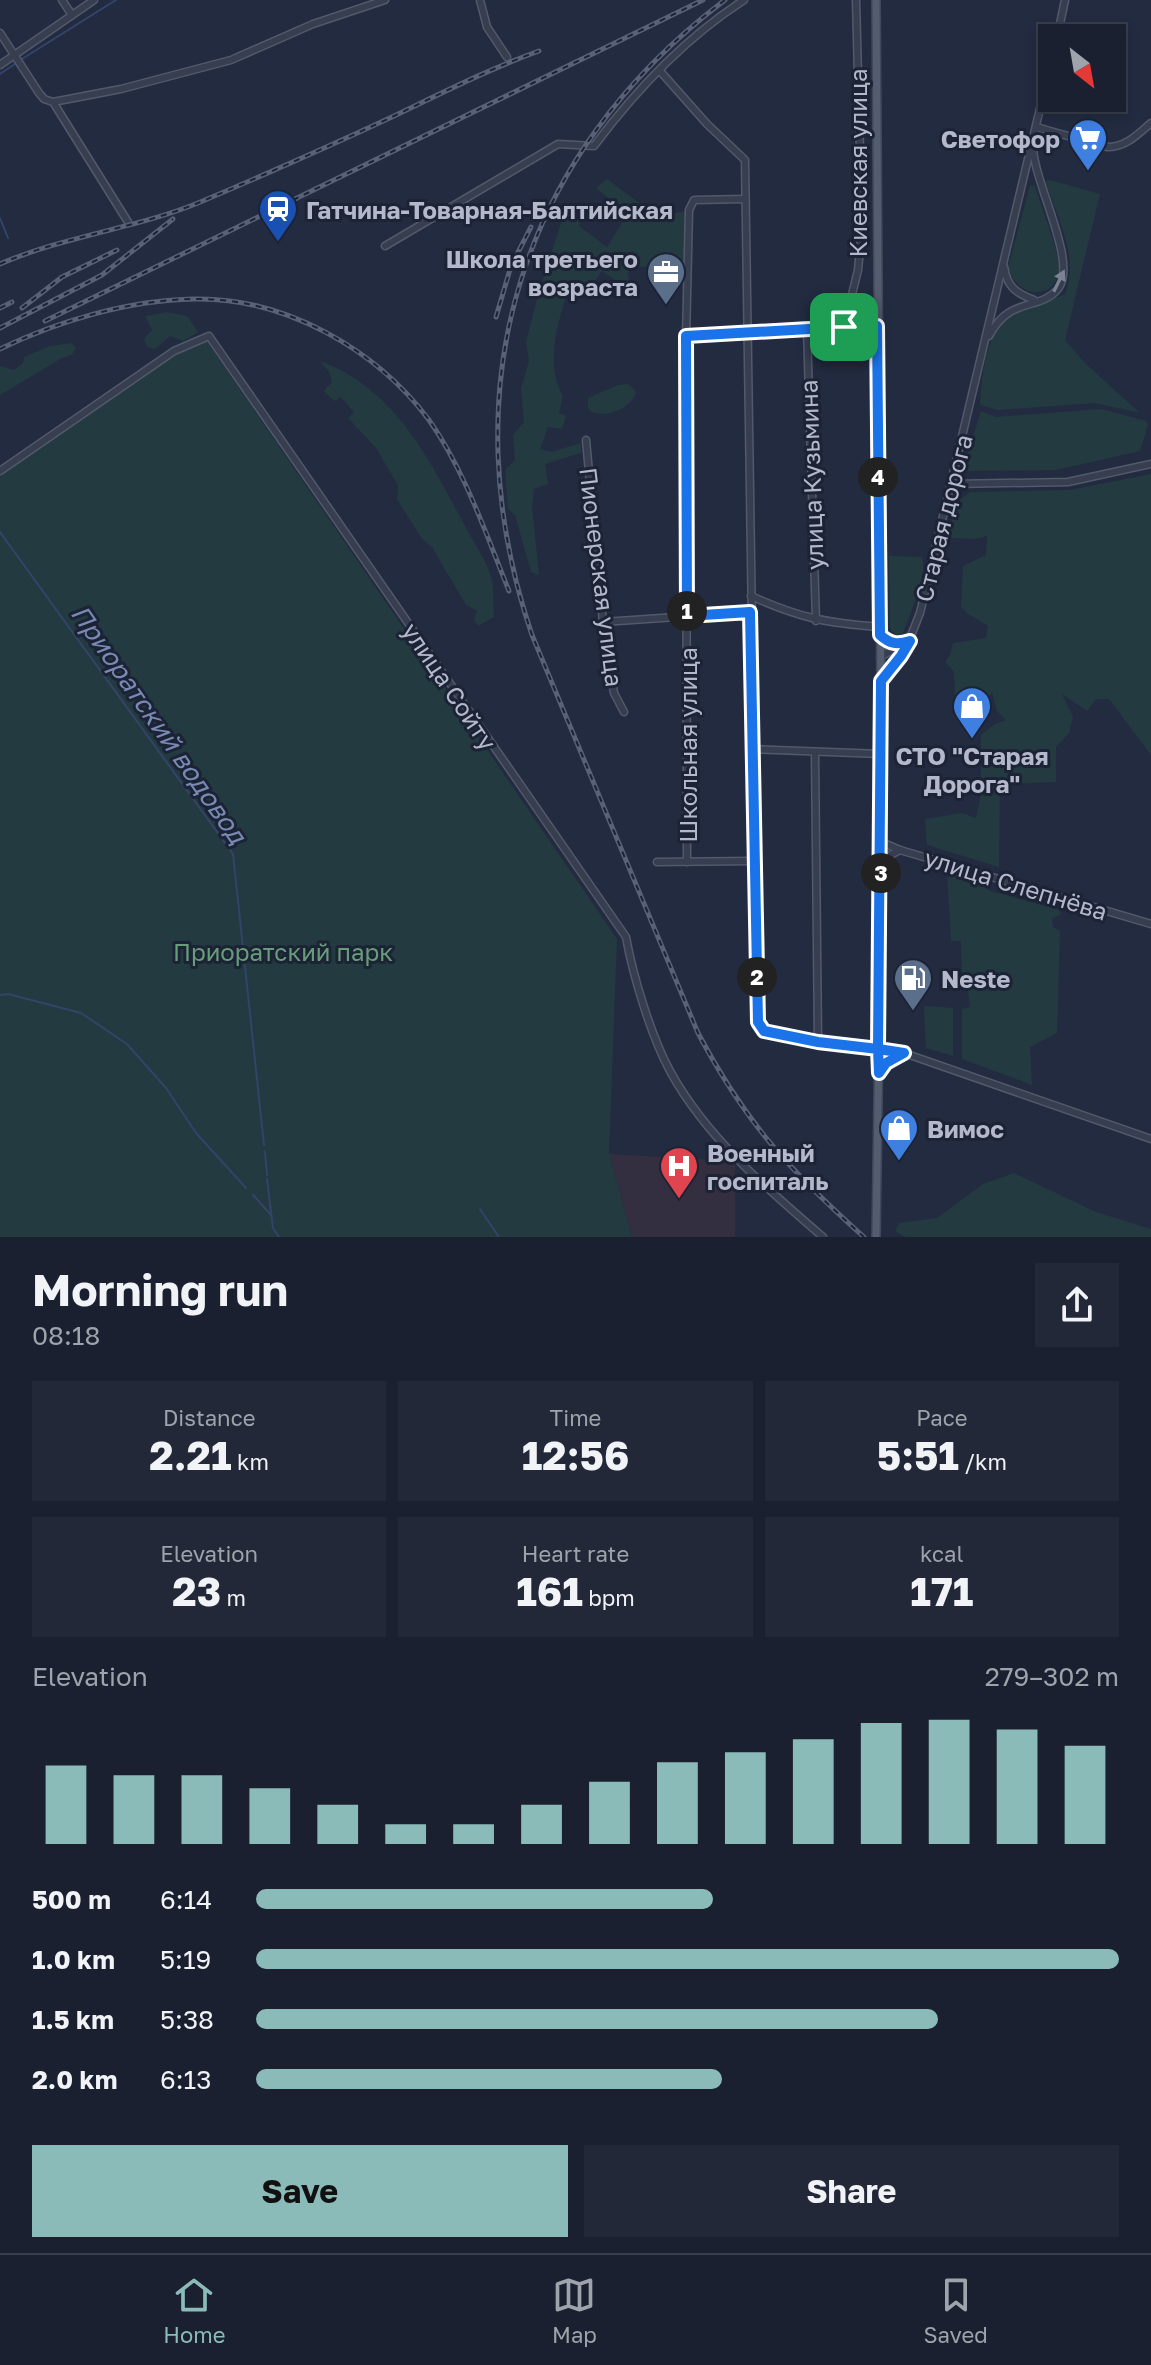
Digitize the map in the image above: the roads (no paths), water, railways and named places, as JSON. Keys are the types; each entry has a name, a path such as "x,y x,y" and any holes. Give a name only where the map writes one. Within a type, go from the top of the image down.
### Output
{"main road":[{"name":"Киевская улица","path":"876,0 881,681 876,1237"}],"street":[{"path":"62,0 72,15"},
{"path":"0,65 94,0"},
{"path":"0,33 39,93 53,102 121,89 231,60 313,24 385,0"},
{"path":"480,0 487,27 507,57"},
{"path":"385,246 558,144 594,146 617,113 703,29 744,0"},
{"name":"Киевская улица","path":"844,327 860,260 862,228 856,0"},
{"path":"1060,24 1065,0"},
{"path":"660,71 707,124 745,160 758,1022 764,1031 818,1042 904,1053 1151,1139"},
{"path":"53,102 128,222"},
{"name":"Старая дорога","path":"881,681 910,641 923,600 1040,112"},
{"path":"1036,127 1116,147 1133,139 1151,123"},
{"name":"Старая дорога","path":"984,346 1003,316 1052,295 1059,288 1065,268 1034,163 1033,139"},
{"name":"Школьная улица","path":"687,862 686,336 689,210 694,200 745,199"},
{"path":"1003,263 1005,276 1014,291 1035,301"},
{"path":"686,336 877,326"},
{"name":"улица Кузьмина","path":"807,330 816,621"},
{"name":"улица Сойту","path":"0,471 174,351 209,336 626,937 655,1040 678,1085 739,1161 823,1237"},
{"name":"Пионерская улица","path":"586,440 603,622 614,693 624,712"},
{"path":"952,484 1068,482 1151,464"},
{"path":"751,596 816,621 880,631 890,643 910,641"},
{"path":"603,622 750,612"},
{"path":"880,657 910,641"},
{"path":"880,657 894,659 901,656"},
{"path":"752,749 881,754"},
{"path":"815,752 818,1042"},
{"name":"улица Слепнёва","path":"881,842 1151,924"},
{"path":"881,860 900,850"},
{"path":"657,862 754,861"},
{"path":"879,1073 886,1063 904,1053"}],"waterway":[{"name":"Приоратский водовод","path":"22,59 116,0"},
{"name":"Приоратский водовод","path":"0,74 15,64"},
{"name":"Приоратский водовод","path":"0,218 8,238"},
{"name":"Приоратский водовод","path":"0,532 233,854 264,1145"},
{"path":"0,995 8,994 81,1013 127,1044 166,1088 196,1133 246,1188"},
{"name":"Приоратский водовод","path":"265,1152 267,1175"},
{"name":"Приоратский водовод","path":"267,1179 273,1228 279,1237"},
{"path":"253,1195 271,1215"},
{"path":"480,1209 499,1237"}],"railway":[{"path":"45,321 703,0"},
{"path":"725,0 654,62 596,131 551,205 520,284 502,368 498,454 508,544 532,635 698,1033 733,1093 771,1144 813,1190 864,1237"},
{"path":"0,264 49,246 149,220 198,203 539,51"},
{"path":"0,328 102,275 173,219"},
{"path":"496,317 511,266 531,227"},
{"path":"22,308 62,277 117,250"},
{"path":"0,349 94,314 169,300 228,301 261,307 325,332 383,371 429,420 464,481 509,591"},
{"path":"0,308 12,302"}],"place":[{"name":"Светофор","path":"1088,172"},
{"name":"Гатчина-Товарная-Балтийская","path":"278,243"},
{"name":"Школа третьего возраста","path":"666,306"},
{"name":"СТО \"Старая Дорога\"","path":"972,740"},
{"name":"Neste","path":"913,1012"},
{"name":"Вимос","path":"899,1162"},
{"name":"Военный госпиталь","path":"679,1200"}],"park label":[{"name":"Приоратский парк","path":"283,951"}]}
